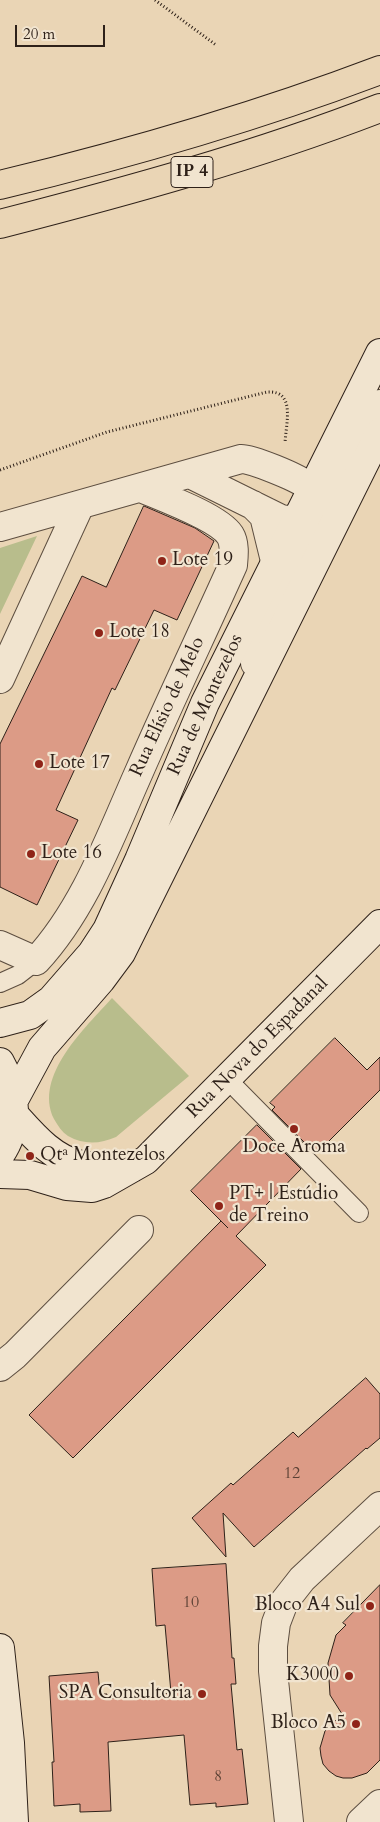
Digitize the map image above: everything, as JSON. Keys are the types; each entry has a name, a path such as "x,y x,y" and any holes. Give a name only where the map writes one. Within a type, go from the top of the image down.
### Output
{"highway":[{"name":"IP 4","path":"0,185 210,128 380,70"},
{"name":"IP 4","path":"0,224 154,184 380,108"}],"street":[{"name":"Rua de Montezelos","path":"0,1023 30,1015 45,1006 65,986 102,939 112,922 200,713 275,561 306,506 332,447 380,354"},
{"path":"190,474 284,520 306,506 331,494 370,419 380,404"},
{"name":"Rua de Montezelos","path":"14,1106 42,1048 101,980 121,953 380,432"},
{"path":"279,458 286,470 302,466 332,447"},
{"path":"0,527 245,458 279,458 306,486 306,506 314,531 270,622 233,729"},
{"name":"Rua Elísio de Melo","path":"36,961 52,944 66,924 93,875 233,565 234,551 231,536 224,528 208,518 141,488"},
{"path":"0,679 80,505"},
{"path":"253,505 264,516 275,561"},
{"name":"Rua Nova do Espadanal","path":"0,1174 30,1175 67,1186 85,1188 104,1184 146,1160 380,924"},
{"path":"0,944 36,961"},
{"path":"0,1062 9,1077 14,1106 12,1128 0,1155"},
{"path":"14,1106 31,1133 48,1149 70,1162 83,1165 132,1168"},
{"path":"0,1367 15,1355 139,1230"},
{"path":"289,1822 273,1671 273,1646 276,1623 284,1602 302,1579 380,1506"},
{"path":"0,1648 10,1743 14,1822"},
{"path":"361,1822 380,1804"}],"lane":[{"path":"0,984 18,976 36,961"},
{"path":"227,1079 359,1213"}],"path":[{"path":"156,0 216,45"},
{"path":"0,470 108,432 276,391 286,399 287,410 279,458"}],"green space":[{"path":"37,536 0,614 0,548"},
{"path":"112,998 189,1076 116,1137 98,1142 80,1141 60,1129 54,1119 49,1103 51,1086 56,1069 65,1053"}],"building":[{"path":"144,506 195,528 214,541 177,620 154,610 115,690 112,688 56,810 78,820 37,905 0,887 0,744 82,576 106,587"},
{"path":"335,1038 367,1070 380,1057 380,1090 316,1154 272,1110 275,1107 270,1103"},
{"path":"257,1125 301,1169 236,1236 266,1265 73,1458 29,1415 221,1221 191,1191"},
{"path":"366,1378 380,1394 380,1438 366,1448 254,1547 223,1513 226,1557 192,1518 293,1432 298,1437"},
{"path":"226,1564 232,1658 234,1658 236,1684 231,1684 237,1750 242,1749 248,1804 216,1807 216,1803 190,1805 184,1735 108,1742 111,1811 80,1812 80,1804 54,1806 52,1762 54,1762 49,1676 98,1672 100,1694 107,1694 107,1699 171,1693 165,1625 156,1626 152,1569"},
{"path":"380,1585 380,1760 367,1773 352,1778 343,1778 329,1771 323,1764 321,1756 320,1748 325,1731 342,1714 330,1695 328,1663 336,1635 346,1625 343,1623"}],"place":[{"name":"Lote 19","path":"162,561"},
{"name":"Lote 18","path":"99,633"},
{"name":"Lote 17","path":"39,764"},
{"name":"Lote 16","path":"31,854"},
{"name":"Doce Aroma","path":"294,1129"},
{"name":"Qtª Montezelos","path":"30,1156"},
{"name":"PT+ | Estúdio de Treino","path":"219,1206"},
{"name":"Bloco A4 Sul","path":"370,1606"},
{"name":"K3000","path":"349,1676"},
{"name":"SPA Consultoria","path":"202,1694"},
{"name":"Bloco A5","path":"356,1724"}]}
